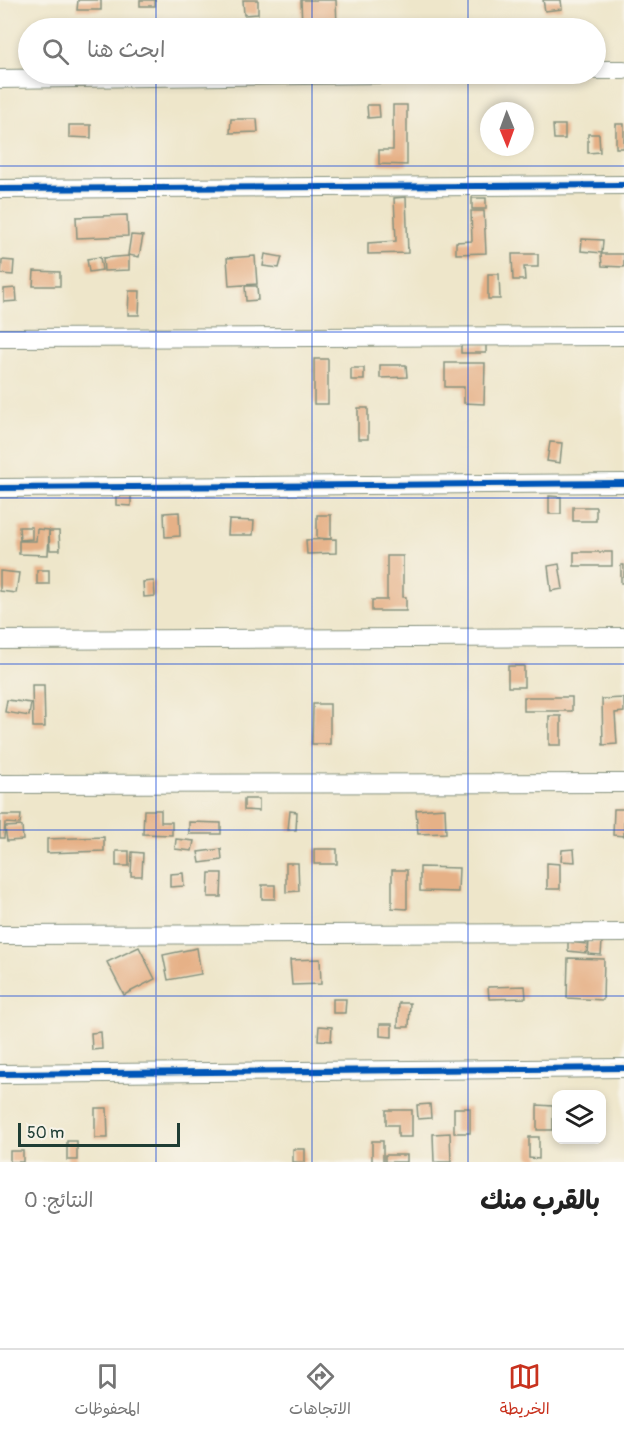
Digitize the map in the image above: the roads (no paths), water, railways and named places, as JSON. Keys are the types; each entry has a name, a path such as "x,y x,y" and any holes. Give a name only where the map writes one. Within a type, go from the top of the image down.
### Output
{"street":[{"path":"606,70 624,70"},
{"path":"0,79 18,79"},
{"path":"0,189 624,185"},
{"path":"0,338 624,336"},
{"path":"0,488 624,483"},
{"path":"0,640 624,637"},
{"path":"0,784 624,783"},
{"path":"0,935 624,933"},
{"path":"0,1074 624,1068"}]}
